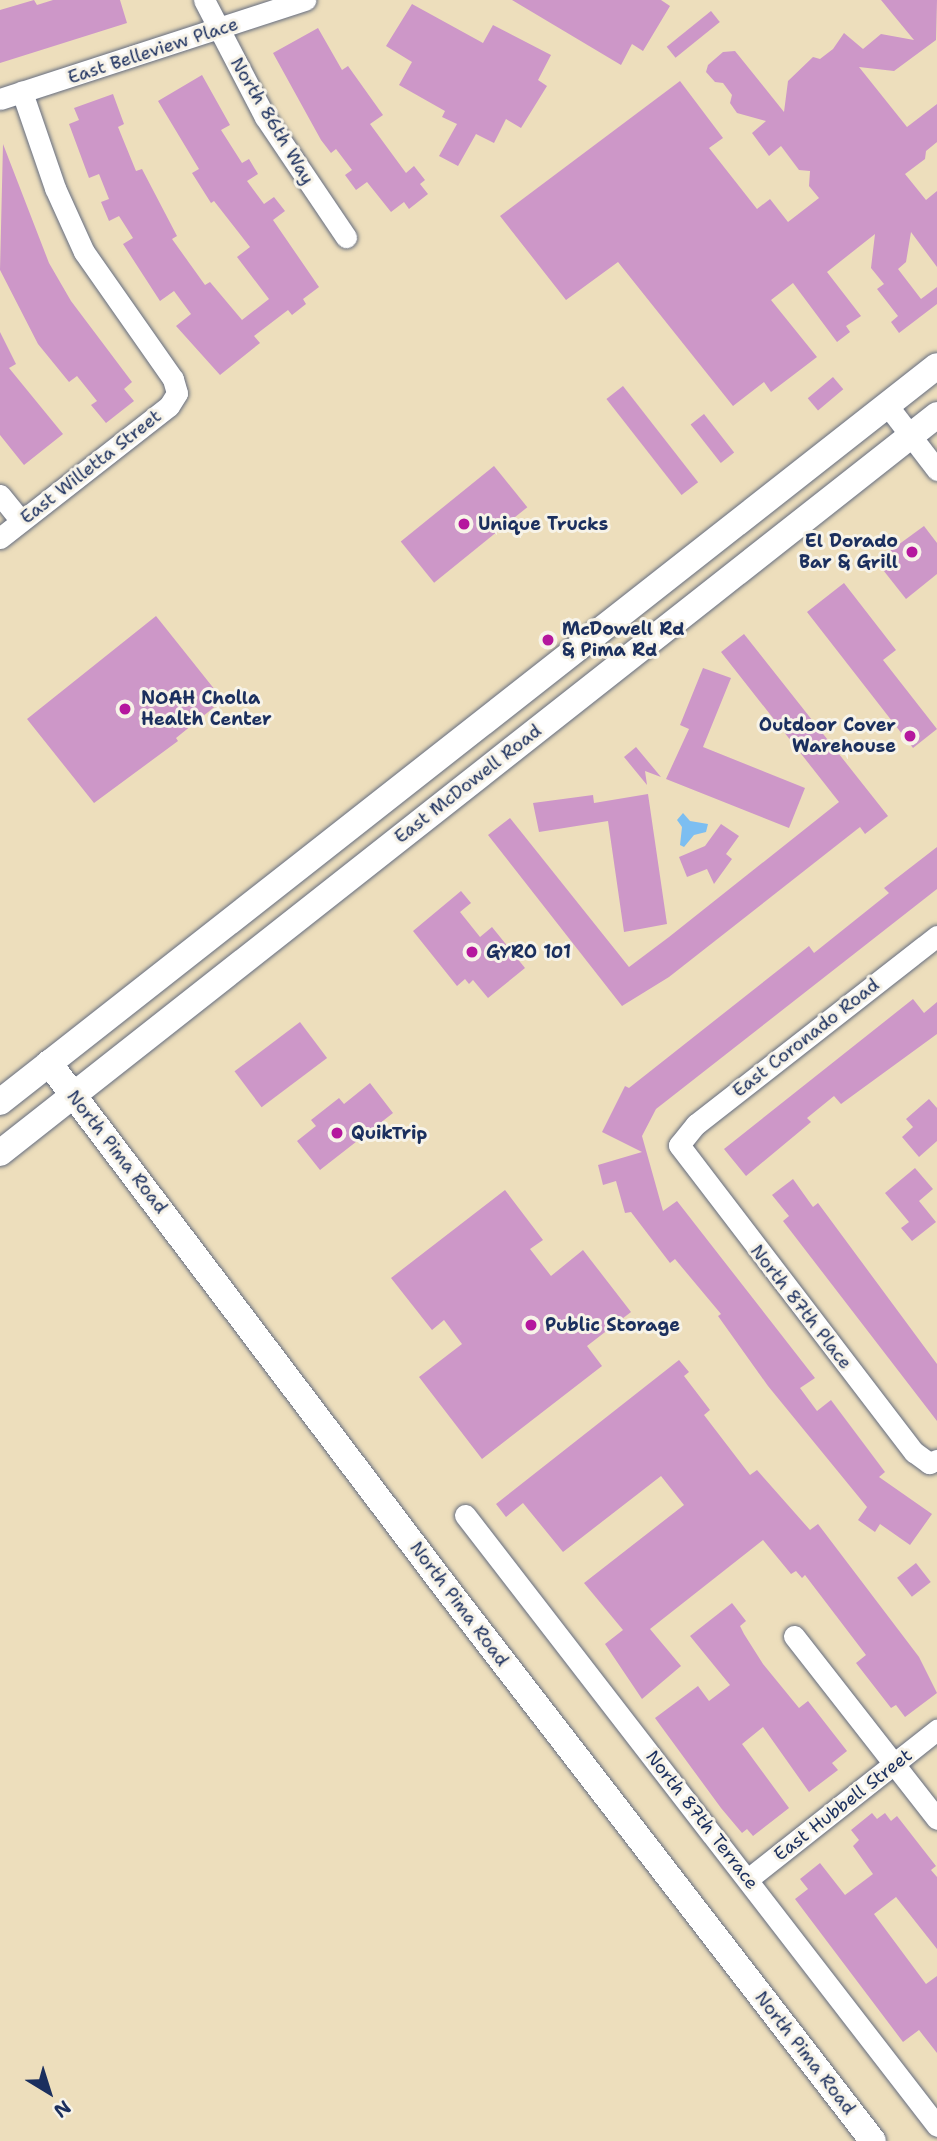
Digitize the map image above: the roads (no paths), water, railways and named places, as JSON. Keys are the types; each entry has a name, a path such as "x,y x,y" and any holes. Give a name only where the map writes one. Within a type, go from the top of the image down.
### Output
{"main road":[{"path":"0,1102 937,366"},
{"name":"East McDowell Road","path":"0,1153 937,415"},
{"path":"707,547 732,577"},
{"path":"416,776 439,807"},
{"name":"North Pima Road","path":"50,1063 450,1593 873,2141"}],"street":[{"name":"North 86th Way","path":"204,0 265,117 346,237"},
{"name":"East Belleview Place","path":"0,99 219,31 305,0"},
{"name":"East Willetta Street","path":"0,538 169,406 177,393 173,379 84,252 50,176 22,92"},
{"path":"887,405 937,470"},
{"path":"0,495 21,521"},
{"name":"East Coronado Road","path":"680,1145 695,1124 937,936"},
{"name":"North 87th Place","path":"680,1145 914,1451 933,1462"},
{"name":"North 87th Terrace","path":"465,1516 937,2126"},
{"path":"794,1636 937,1819"},
{"name":"East Hubbell Street","path":"748,1879 937,1730"}],"water":[{"path":"683,813 690,821 708,824 706,832 694,835 684,847 680,845 682,827 677,820"}],"place":[{"name":"Unique Trucks","path":"464,524"},
{"name":"El Dorado Bar & Grill","path":"912,552"},
{"name":"McDowell Rd & Pima Rd","path":"548,640"},
{"name":"NOAH Cholla Health Center","path":"125,709"},
{"name":"Outdoor Cover Warehouse","path":"910,736"},
{"name":"GYRO 101","path":"472,952"},
{"name":"QuikTrip","path":"337,1133"},
{"name":"Public Storage","path":"531,1325"}]}
